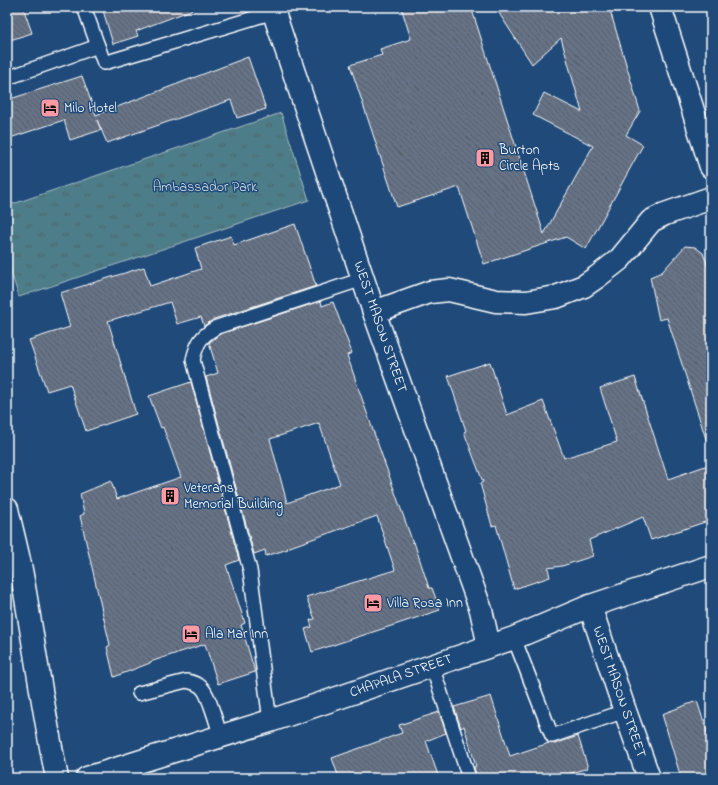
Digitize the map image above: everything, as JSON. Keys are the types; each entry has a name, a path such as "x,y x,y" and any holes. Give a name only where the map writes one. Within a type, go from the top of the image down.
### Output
{"street":[{"path":"660,7 711,168"},
{"name":"WEST MASON STREET","path":"273,10 374,312 481,610 489,646"},
{"path":"374,312 430,292 449,290 496,301 526,302 556,297 584,286 597,277 620,258 651,221 665,214 711,198"},
{"path":"7,509 22,574 37,670 58,778"},
{"name":"CHAPALA STREET","path":"87,778 221,737 432,666 514,638 590,606 711,566"},
{"name":"WEST MASON STREET","path":"590,606 625,711 650,778"}],"lane":[{"path":"84,7 104,63 273,10"},
{"path":"7,78 98,46"},
{"path":"270,721 250,570 193,360 196,346 204,334 217,327 363,279"},
{"path":"514,638 552,736 625,711"},
{"path":"432,666 469,778"},
{"path":"139,693 186,681 202,687 206,694 221,737"}],"green space":[{"name":"Ambassador Park","path":"281,113 309,200 19,297 7,260 7,206"}],"building":[{"path":"7,7 23,7 32,33 7,41"},
{"path":"102,7 193,7 194,9 136,31 138,36 113,44"},
{"path":"401,7 471,7 544,234 593,146 533,115 544,93 582,112 561,38 532,64 495,7 609,7 640,111 626,135 643,145 586,249 566,237 484,264 459,187 397,207 350,65 382,55 380,49 411,39"},
{"path":"248,57 266,109 237,118 231,100 107,143 97,120 101,130 70,140 64,120 7,139 7,100 82,76 96,115"},
{"path":"295,224 316,286 214,319 204,326 201,317 177,324 170,302 108,321 136,414 86,431 70,384 47,391 29,340 70,327 60,293 144,267 150,286 201,269 195,248 231,236 234,245"},
{"path":"685,246 695,247 703,253 711,275 711,441 707,442 667,318 659,320 650,277 662,272"},
{"path":"321,301 322,306 333,302 352,353 347,355 368,416 413,543 414,542 429,588 432,588 440,610 312,652 305,629 312,627 310,620 315,619 306,597 395,570 377,516 266,556 265,550 254,554 206,377 218,373 209,343 220,334","holes":["319,423 340,484 287,503 270,439"]},
{"path":"490,362 507,415 543,401 564,458 617,442 600,388 635,377 668,479 711,464 711,520 651,540 643,517 589,540 593,556 562,566 548,568 550,577 514,589 496,525 492,526 480,483 483,482 464,432 466,431 448,376"},
{"path":"191,382 239,560 226,565 245,623 241,625 255,672 218,684 205,644 150,662 114,677 107,647 110,645 80,516 84,514 80,494 111,481 117,499 181,477 163,427 161,428 149,396"},
{"path":"491,696 510,756 549,743 555,744 578,736 588,768 554,778 477,778 474,767 476,766 464,726 461,728 454,707"},
{"path":"697,701 711,744 711,778 681,778 662,714"},
{"path":"439,712 446,733 426,741 439,778 339,778 332,758 402,733 399,725"}],"place":[{"name":"Milo Hotel","path":"50,108"},
{"name":"Burton Circle Apts","path":"485,158"},
{"name":"Veterans Memorial Building","path":"170,496"},
{"name":"Villa Rosa Inn","path":"373,603"},
{"name":"Ala Mar Inn","path":"191,634"}]}
